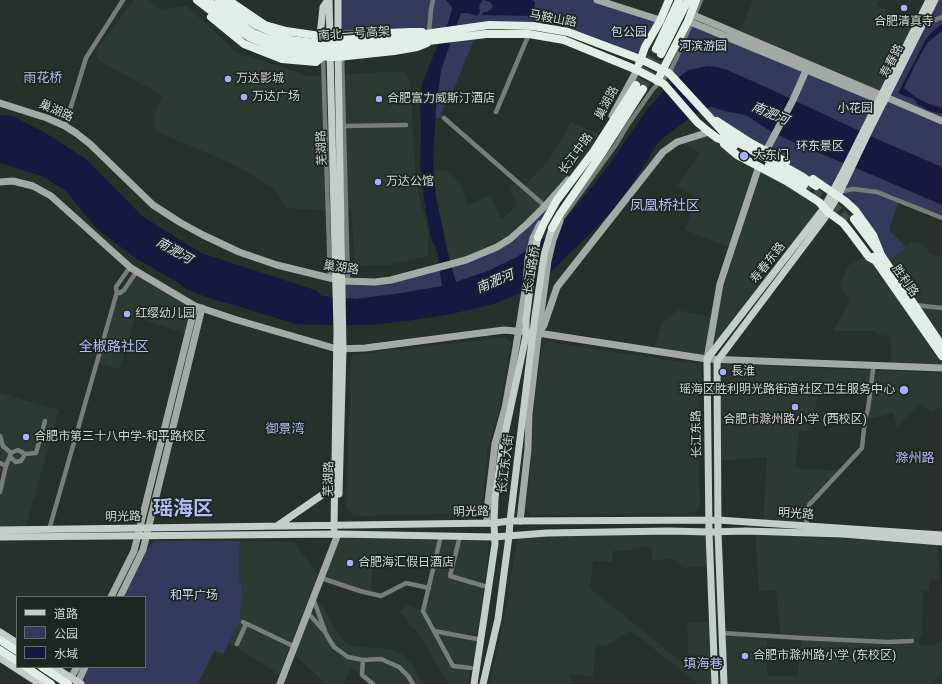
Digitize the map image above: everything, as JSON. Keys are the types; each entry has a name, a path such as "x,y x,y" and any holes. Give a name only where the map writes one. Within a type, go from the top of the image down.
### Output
{"highway":[{"path":"191,0 247,40 285,55 318,59 333,56 394,51 417,47 434,35"},
{"path":"197,0 249,37 283,51 333,56"},
{"name":"南北一号高架","path":"207,0 253,33 288,47 321,50 356,49 419,39"},
{"name":"南北一号高架","path":"219,0 256,25 291,40 314,43 419,39"},
{"path":"228,0 265,25 286,31 320,36 410,32 434,35"},
{"path":"636,70 669,0"},
{"path":"680,0 659,52 688,0"},
{"path":"696,0 692,18 660,82 697,122 709,132 738,155 800,189 819,202 826,210 843,222 869,257 878,258 873,235 855,210 837,194 708,116"},
{"name":"马鞍山路","path":"419,39 459,29 489,25 533,26 568,32 640,59 666,71 676,79 708,116"},
{"name":"马鞍山路","path":"434,35 457,38 486,34 529,34 564,40 636,70 660,82"},
{"name":"长江中路","path":"535,238 558,200 639,87 602,153 552,228"},
{"path":"708,116 725,134 735,141 794,171 816,186"},
{"path":"717,138 746,152 804,185"},
{"name":"胜利路","path":"851,219 942,356"},
{"name":"胜利路","path":"878,258 914,305 942,346"},
{"path":"0,640 16,650"},
{"path":"0,650 16,660"},
{"path":"27,668 51,684"},
{"path":"44,668 69,681"}],"main road":[{"name":"芜湖路","path":"329,0 330,36 333,56 339,330 341,350 336,525"},
{"path":"320,36 323,7 329,0"},
{"name":"芜湖路","path":"333,56 338,36 338,0"},
{"name":"寿春路","path":"844,178 929,0"},
{"name":"寿春路","path":"883,98 927,18 935,0"},
{"name":"寿春东路","path":"707,361 826,210 837,194 844,178"},
{"name":"寿春东路","path":"717,362 824,219 826,210"},
{"name":"长江路桥","path":"538,318 544,255 552,228"},
{"name":"长江路桥","path":"523,319 534,256 535,238"},
{"name":"长江东大街","path":"474,684 495,544 491,523 503,443 532,334 538,318"},
{"name":"长江东大街","path":"483,684 498,619 532,334 523,319"},
{"name":"芜湖路","path":"336,534 335,486 341,350"},
{"name":"长江东路","path":"707,361 709,532 715,684"},
{"name":"长江东路","path":"717,362 718,532 724,684"},
{"name":"芜湖路","path":"276,526 335,486"},
{"name":"明光路","path":"0,530 491,523 510,521 718,520 942,535"},
{"name":"明光路","path":"0,537 336,534 494,537 547,533 746,531 843,534 942,542"},
{"path":"0,632 16,642"},
{"path":"0,658 40,684"},
{"path":"55,668 69,681 79,683"}],"street":[{"path":"65,126 86,58 123,0"},
{"path":"433,0 431,9 434,35"},
{"path":"597,0 660,20"},
{"path":"700,0 692,18 807,67 942,121"},
{"path":"927,18 935,20 942,17"},
{"path":"496,112 529,34"},
{"path":"333,56 344,126 339,280"},
{"path":"766,151 793,100 807,67"},
{"name":"巢湖路","path":"0,103 47,118 76,133 90,144 153,205 182,224 203,235 239,252 277,265 339,280 375,282 391,280 453,264 503,244 527,224 561,190 583,163 601,135 636,70"},
{"path":"538,318 548,261 553,240 560,221 615,146 653,89 660,82"},
{"path":"444,118 545,206"},
{"path":"344,126 406,125"},
{"path":"532,334 544,325 558,287 663,152 677,142 709,132"},
{"name":"长江东路","path":"707,361 720,284 759,166"},
{"path":"535,238 540,223 561,190 578,173"},
{"path":"0,182 13,181 33,186 51,196 130,266 199,307 237,320 341,350 365,352 518,333 717,362 942,373"},
{"path":"837,194 853,189 877,192 942,218"},
{"path":"49,530 117,292 116,287 130,266"},
{"path":"117,292 120,293 124,290 137,271"},
{"path":"914,305 942,308"},
{"path":"120,596 143,550 147,536 199,307"},
{"path":"112,596 134,551 199,307"},
{"path":"491,523 487,511 494,444 505,408 518,333 523,319"},
{"path":"520,521 528,449 532,334"},
{"path":"717,362 942,368"},
{"path":"807,526 806,516 809,505 862,448 873,370"},
{"path":"0,492 6,466 11,455 18,450 24,454 36,453 45,421"},
{"path":"0,436 3,446 16,462 21,461 24,454"},
{"path":"0,463 6,466"},
{"path":"280,684 308,613 336,534"},
{"path":"275,684 336,534"},
{"path":"441,536 423,611 453,666 471,668"},
{"path":"460,536 450,576 484,586"},
{"path":"321,578 360,591 381,596 406,584 428,588"},
{"path":"313,598 326,634"},
{"path":"308,613 326,634 334,647 348,656 363,660 381,659 399,667 408,676 413,684"},
{"path":"237,644 245,623 291,645"},
{"path":"434,631 477,639"},
{"path":"722,633 888,642 912,641"},
{"path":"363,660 362,675 373,684"},
{"path":"65,684 69,681 76,668"},
{"path":"79,683 86,668"}],"shaded area":[{"path":"134,0 148,0 162,9 187,6 236,52 309,76 405,71 410,80 416,182 428,232 428,256 388,265 355,266 351,209 316,210 286,208 273,188 233,164 156,131 153,118 162,95 99,61 95,52"},
{"path":"750,0 879,0 876,7 881,7 917,23 881,95 738,34 753,1"},
{"path":"571,122 601,135 562,187 510,239 466,260 450,260 436,197 434,170 447,171 460,183 468,206 490,194 501,219 517,206 509,186 516,181 523,187 548,161"},
{"path":"709,132 824,208 707,359 653,351 662,322 678,310 714,318 732,248 685,230 696,198 677,185 701,153 677,142"},
{"path":"910,242 926,245 930,254 942,257 942,346 886,263"},
{"path":"867,255 942,356 942,368 892,366 890,336 878,335 875,331 833,331 850,301 839,286 848,266"},
{"path":"137,271 195,306 188,334 135,317 120,369 97,363 117,292 120,293"},
{"path":"506,337 511,343 498,414 487,451 481,513 355,516 346,508 351,358 354,355"},
{"path":"548,342 696,364 701,372 698,417 700,508 694,513 531,515 526,508 532,449 534,405 542,347"},
{"path":"717,364 942,373 942,407 931,412 920,403 897,427 893,413 865,420 870,395 818,392 812,431 799,431 795,468 840,471 809,505 807,526 763,523 767,457 717,461"},
{"name":"合肥市第三十八中学-和平路校区","path":"0,393 59,410 25,530 0,530 0,482 2,475 0,474"},
{"path":"755,531 937,542 939,579 930,580 929,591 923,591 922,637 913,641 923,645 935,645 942,641 942,674 929,684 724,684 722,633 767,636 767,675 797,677 802,638 781,637 776,590 759,591"},
{"path":"709,532 710,566 683,568 674,559 652,560 652,547 613,551 612,562 593,561 590,588 689,668 687,622 713,622 715,684 699,684 631,631 605,646 596,645 593,676 571,674 571,684 489,684 507,603 518,535"},
{"path":"338,534 487,536 489,550 476,643 468,684 449,684 416,629 413,629 400,611 408,605 423,611 435,560 373,556 371,593 321,578"},
{"path":"240,541 294,542 318,575 279,674 229,643 241,619 240,612 243,593 239,577"},
{"path":"313,598 324,608 333,626 345,642 354,646 391,649 402,654 412,665 424,684 373,684 351,668 343,684 326,684 292,652"}],"green space":[{"name":"包公园","path":"338,0 590,0 660,21 640,59 568,32 489,25 437,32 339,35"},
{"path":"935,0 942,0 942,218 899,201 889,230 906,247 886,263 873,235 838,196 884,102 898,103 886,97"},
{"path":"692,22 879,100 833,193 807,175 708,116 669,73"},
{"path":"476,35 451,96 446,95 441,118 435,118 441,70 452,38"},
{"path":"560,193 531,248 517,257 488,271 443,286 356,299 342,298 342,281 391,280 450,260 466,260 497,247"},
{"name":"和平广场","path":"154,541 240,541 239,577 243,593 240,612 241,619 223,654 214,651 198,684 81,684 89,668 146,668 146,596 124,596 148,549"}],"water":[{"name":"南淝河","path":"446,0 483,0 479,6 480,11 477,16 468,13 461,13 441,70 436,107 433,165 436,197 447,250 456,282 488,271 517,257 543,239 570,214 606,169 649,107 667,88 676,79 689,70 707,66 727,70 877,139 942,167 942,205 797,144 770,131 746,115 728,112 712,107 703,109 659,141 617,205 553,270 530,289 494,304 451,314 407,321 372,325 296,324 206,297 186,289 134,257 96,228 66,191 42,176 0,163 0,115 13,116 47,134 86,159 142,216 201,253 315,290 322,296 356,299 442,286 437,251 431,238 424,200 420,164 420,99 422,84 452,10 452,7"},
{"path":"483,0 532,0 535,2 533,16 482,15 483,12 492,9 493,6 490,2"},
{"path":"942,24 942,31 928,42 904,88 917,98 942,108 942,114 927,110 917,104 914,99 898,93 926,39"}],"tunnel":[{"path":"636,85 656,49"},
{"path":"643,89 661,54"},
{"path":"804,185 832,202 848,220"}],"place":[{"name":"合肥清真寺","path":"904,8"},
{"name":"万达影城","path":"228,79"},
{"name":"万达广场","path":"244,97"},
{"name":"合肥富力威斯汀酒店","path":"379,99"},
{"name":"大东门","path":"744,156"},
{"name":"万达公馆","path":"378,182"},
{"name":"红缨幼儿园","path":"127,314"},
{"name":"長淮","path":"723,372"},
{"name":"瑶海区胜利明光路街道社区卫生服务中心","path":"904,390"},
{"name":"合肥市滁州路小学 (西校区)","path":"795,407"},
{"name":"合肥市第三十八中学-和平路校区","path":"26,437"},
{"name":"合肥海汇假日酒店","path":"350,563"},
{"name":"合肥市滁州路小学 (东校区)","path":"745,656"}],"district":[{"name":"雨花桥","path":"43,78"},
{"name":"凤凰桥社区","path":"665,206"},
{"name":"全椒路社区","path":"114,347"},
{"name":"御景湾","path":"285,429"},
{"name":"滁州路","path":"915,458"},
{"name":"瑶海区","path":"183,509"},
{"name":"填海巷","path":"703,664"}],"park label":[{"name":"河滨游园","path":"703,47"},
{"name":"小花园","path":"855,109"},
{"name":"环东景区","path":"820,147"}]}
